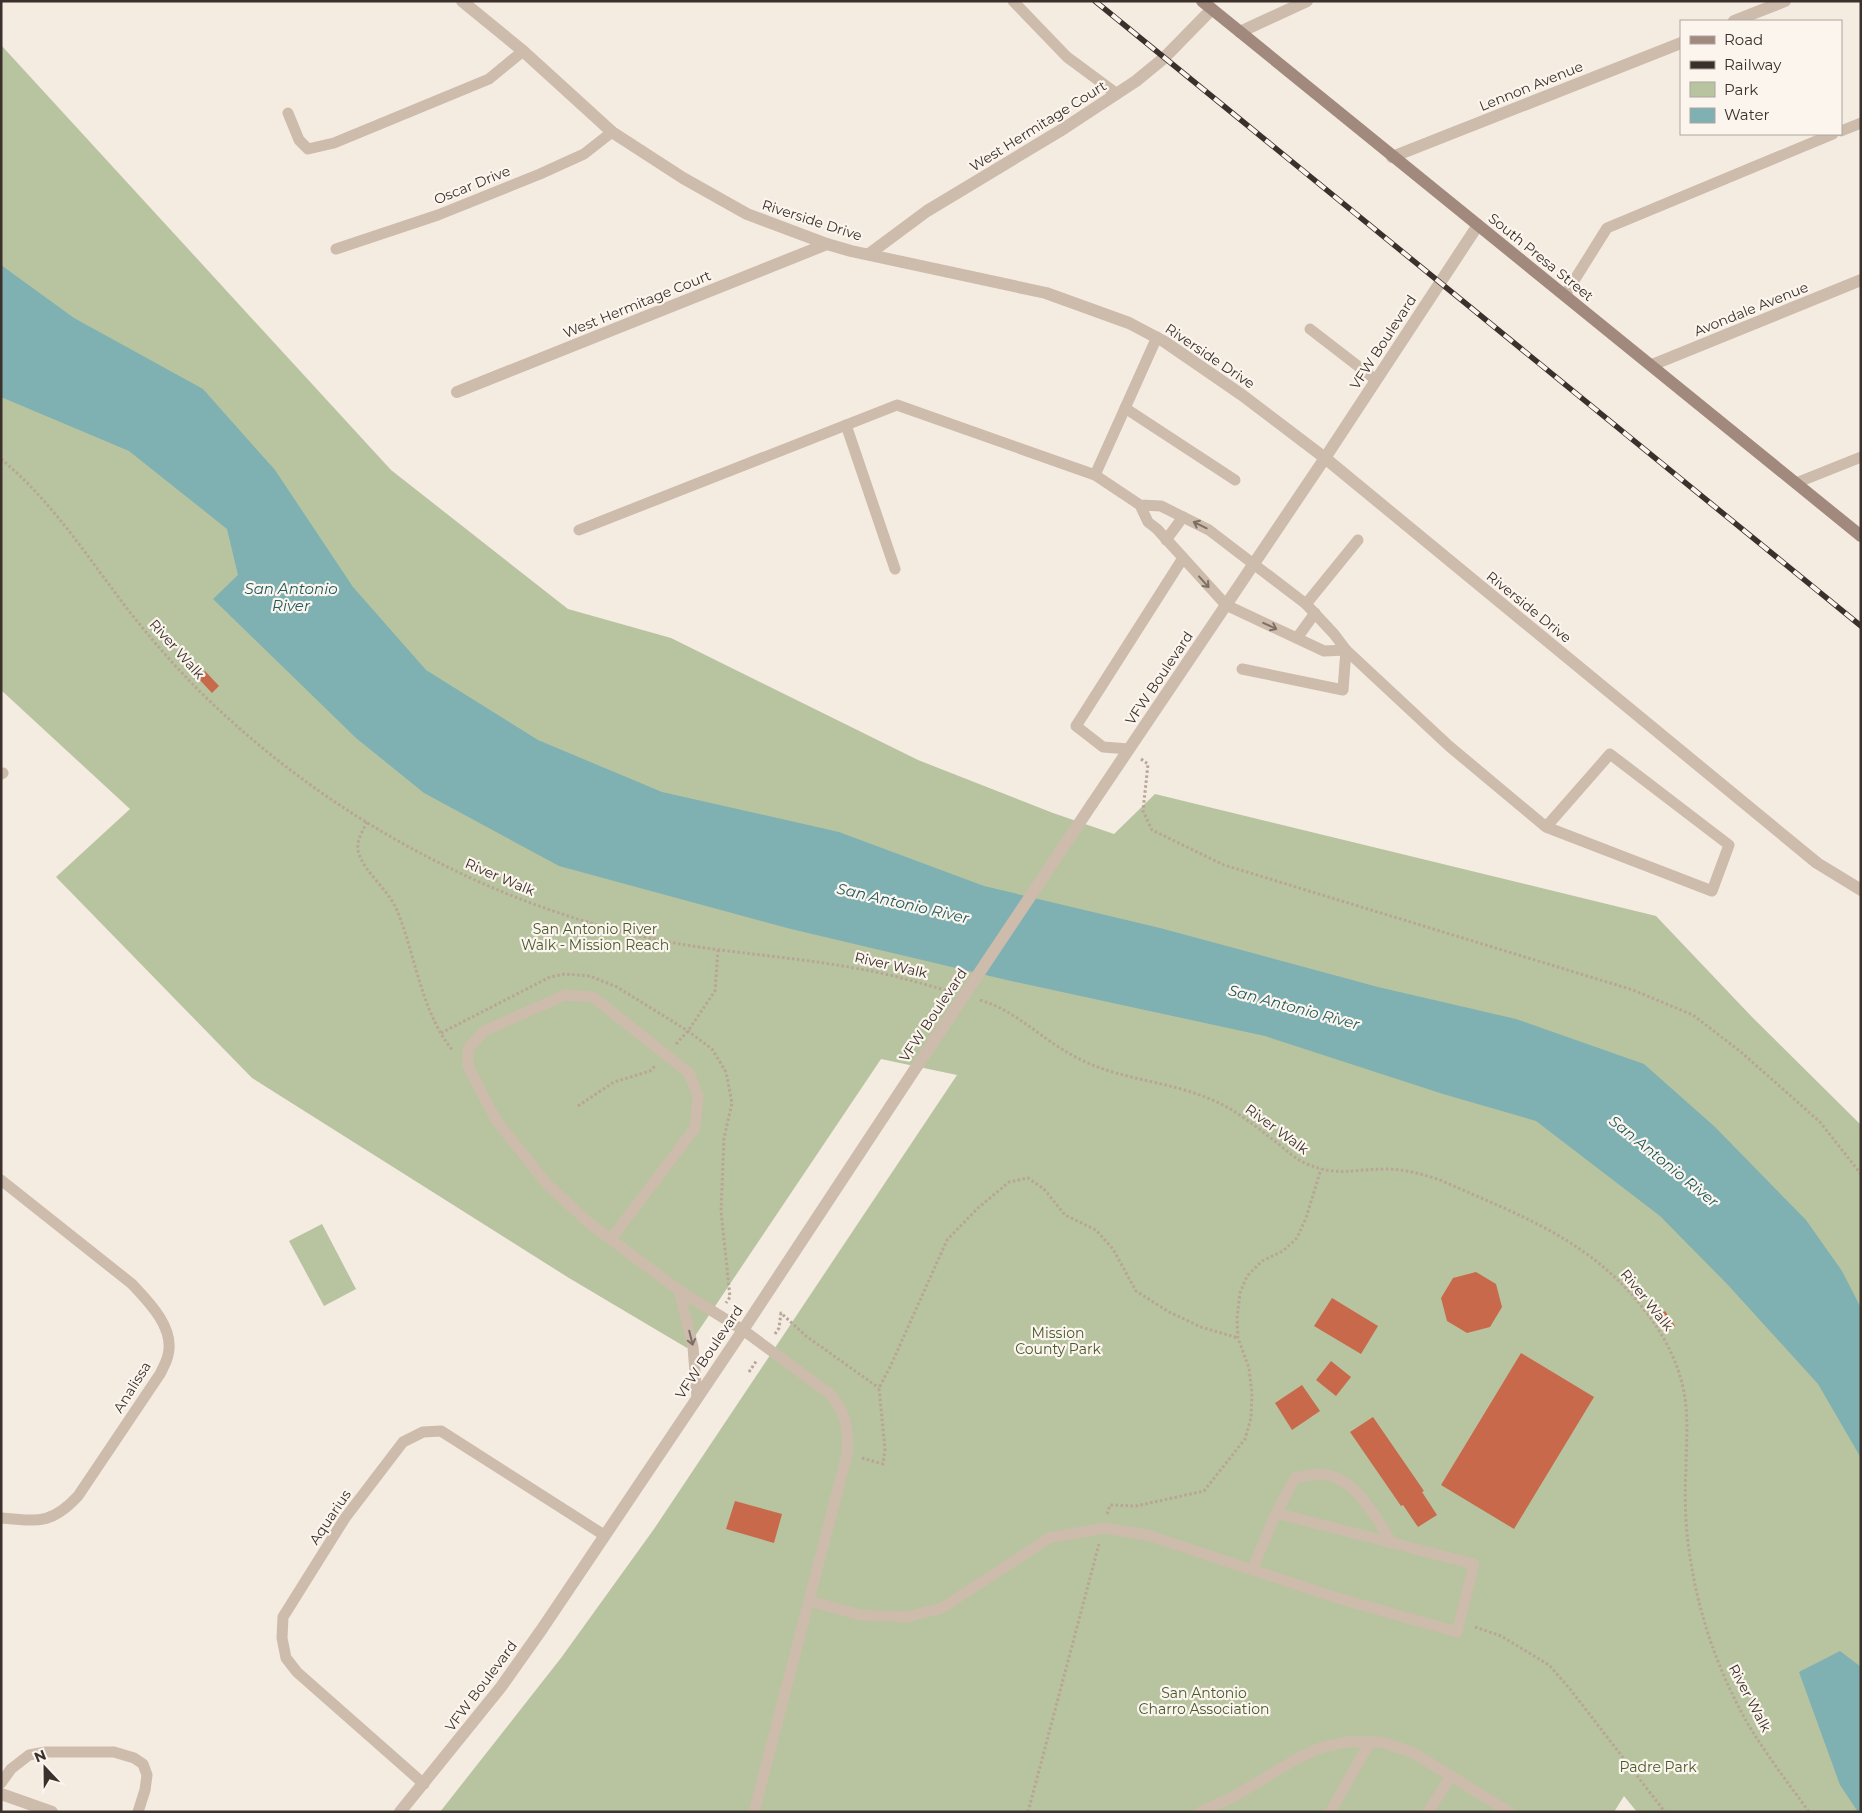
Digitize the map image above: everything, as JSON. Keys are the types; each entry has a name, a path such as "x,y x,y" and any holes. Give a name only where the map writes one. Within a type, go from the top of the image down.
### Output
{"main road":[{"name":"South Presa Street","path":"1207,5 1861,536"}],"street":[{"name":"Riverside Drive","path":"462,1 523,51 612,132 683,178 747,214 827,244 1046,293 1130,323 1157,338 1242,395 1325,458 1817,863 1861,890"},
{"path":"1240,32 1307,1"},
{"path":"1737,20 1785,1"},
{"name":"West Hermitage Court","path":"869,254 927,211 1064,129 1136,81 1164,58 1207,5"},
{"name":"Lennon Avenue","path":"1392,157 1680,42"},
{"name":"VFW Boulevard","path":"400,1812 501,1687 542,1629 1325,458 1478,225"},
{"name":"West Hermitage Court","path":"458,392 827,244"},
{"name":"Avondale Avenue","path":"1652,365 1861,280"},
{"path":"1,1794 52,1812"}],"lane":[{"path":"1014,1 1067,57 1117,94"},
{"path":"288,113 299,140 308,149 334,143 489,79 523,51"},
{"path":"1842,131 1861,123"},
{"name":"Oscar Drive","path":"336,250 438,215 540,174 584,154 612,132"},
{"path":"1565,295 1607,228 1832,135"},
{"path":"1310,328 1376,380"},
{"path":"1095,475 1157,338"},
{"path":"578,530 897,405 1095,475 1140,504 1161,506 1209,530 1306,604 1346,650 1449,746 1546,827 1712,891 1729,844 1610,754 1546,827"},
{"path":"1125,408 1235,480"},
{"path":"846,425 895,569"},
{"path":"1796,483 1861,457"},
{"path":"1140,504 1148,522 1226,605 1324,650 1346,650"},
{"path":"1166,540 1184,517"},
{"path":"1306,604 1358,540"},
{"path":"1129,749 1103,747 1076,726 1183,558"},
{"path":"1297,638 1315,613"},
{"path":"1242,669 1343,690 1346,650"},
{"path":"611,1239 695,1128 698,1096 689,1073 592,997 565,995 484,1032 468,1049 468,1066 496,1120 547,1184 589,1224 679,1290 743,1330 830,1394 844,1414 847,1426 847,1454 754,1812"},
{"name":"Analissa","path":"1,1180 132,1284 149,1302 162,1320 169,1339 168,1354 160,1374 78,1496 66,1510 55,1516 34,1520 1,1518"},
{"path":"679,1290 693,1347 697,1397"},
{"name":"Aquarius","path":"424,1784 297,1672 286,1658 282,1638 283,1617 345,1518 403,1442 423,1432 441,1430 604,1535"},
{"path":"1252,1570 1276,1513 1295,1478 1319,1474 1343,1480 1362,1497 1392,1543"},
{"path":"810,1601 860,1615 907,1617 942,1608 1048,1538 1104,1528 1148,1535 1334,1596 1457,1632 1474,1564 1276,1513"},
{"path":"1200,1812 1233,1797 1298,1758 1320,1748 1345,1742 1381,1742 1412,1752 1509,1812"},
{"path":"1330,1812 1370,1742"},
{"path":"1,1783 11,1769 29,1755 46,1752 114,1752 134,1758 143,1764 147,1775 145,1790 138,1812"},
{"path":"1428,1812 1451,1776"}],"path":[{"name":"River Walk","path":"1,459 27,482 52,510 130,613 205,696 262,748 317,789 367,822 468,876 533,903 599,925 658,940 888,974 952,992"},
{"path":"1129,749 1148,764 1143,811 1152,830 1224,865 1633,990 1693,1015 1741,1052 1820,1122 1861,1174"},
{"path":"367,822 359,839 359,854 395,906 420,985 441,1033 451,1050 468,1066"},
{"path":"441,1033 550,977 565,974 590,976 625,992 688,1031 712,1049 726,1072 732,1103 724,1138 721,1194 730,1298"},
{"name":"River Walk","path":"971,998 990,1003 1010,1013 1055,1045 1090,1064 1114,1073 1176,1086 1212,1100 1248,1121 1305,1163 1340,1173 1396,1169 1423,1174 1440,1180 1532,1221 1568,1240 1608,1271 1643,1308 1664,1338 1672,1354 1682,1385 1688,1425 1685,1497 1688,1545 1697,1594 1710,1641 1728,1685 1745,1718 1774,1764 1810,1812"},
{"path":"1028,1812 1110,1505 1136,1506 1204,1491 1245,1439 1251,1418 1252,1393 1249,1368 1238,1338 1237,1318 1240,1293 1247,1276 1262,1260 1283,1251 1297,1238 1306,1218 1321,1169"},
{"path":"847,1454 883,1464 885,1449 878,1388 891,1365 947,1240 978,1208 1009,1182 1028,1178 1044,1189 1065,1215 1096,1230 1113,1250 1136,1291 1169,1312 1201,1327 1238,1338"},
{"path":"779,1328 781,1312 806,1336 878,1388"},
{"path":"1460,1622 1501,1636 1549,1665 1570,1689 1665,1812"}],"green space":[{"name":"San Antonio River Walk - Mission Reach","path":"1,45 391,470 568,609 671,638 918,760 1053,813 1114,834 1155,794 1656,916 1752,1017 1861,1125 1861,1812 1637,1812 1624,1796 1614,1812 440,1812 561,1658 654,1529 957,1075 881,1059 687,1348 569,1278 252,1078 56,877 130,809 1,690"},
{"path":"322,1224 356,1289 324,1306 289,1241"}],"water":[{"name":"San Antonio River","path":"1,265 74,318 203,389 275,470 353,587 426,670 538,740 662,792 839,832 984,886 1160,928 1378,987 1516,1019 1644,1064 1715,1127 1806,1220 1842,1271 1861,1308 1861,1458 1818,1384 1728,1285 1660,1216 1536,1121 1443,1094 1265,1036 1011,981 791,929 559,866 424,793 356,738 213,599 238,575 227,529 129,451 1,397"},
{"path":"1840,1651 1861,1667 1861,1812 1858,1812 1840,1785 1799,1672"}],"building":[{"path":"205,671 219,686 212,693 198,678"},
{"path":"1476,1272 1496,1284 1502,1307 1490,1327 1467,1333 1447,1321 1441,1298 1453,1278"},
{"path":"1332,1298 1378,1326 1361,1354 1314,1326"},
{"path":"1665,1311 1675,1326 1667,1332 1657,1316"},
{"path":"1521,1353 1594,1397 1514,1529 1441,1485"},
{"path":"1331,1361 1351,1377 1336,1396 1316,1380"},
{"path":"1302,1385 1320,1411 1292,1430 1275,1403"},
{"path":"1373,1417 1424,1491 1422,1492 1437,1515 1418,1527 1403,1505 1401,1506 1350,1432"},
{"path":"735,1501 782,1514 774,1543 726,1529"}],"railway":[{"path":"1095,1 1861,626"}],"park label":[{"name":"Mission County Park","path":"1058,1342"},
{"name":"San Antonio Charro Association","path":"1204,1702"},
{"name":"Padre Park","path":"1658,1767"}]}
